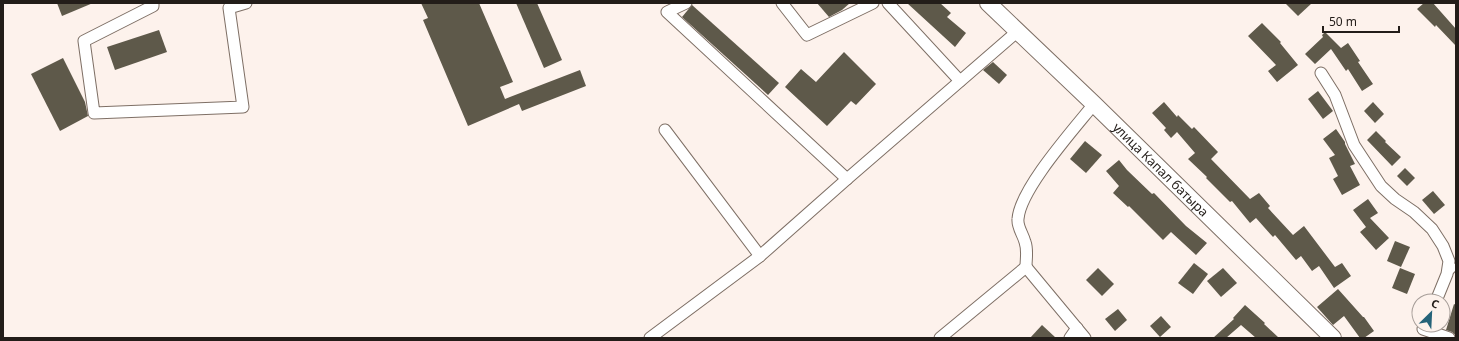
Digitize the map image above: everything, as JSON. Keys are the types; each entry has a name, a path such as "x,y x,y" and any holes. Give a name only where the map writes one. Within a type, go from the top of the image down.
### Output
{"main road":[{"name":"улица Капал батыра","path":"988,3 1094,104 1333,338"}],"street":[{"path":"153,3 153,6 84,41 94,113 243,107 229,8 246,3"},
{"path":"686,3 667,12 847,179"},
{"path":"782,3 807,35 872,3"},
{"path":"888,3 960,81"},
{"path":"650,338 760,256 1018,31"},
{"path":"1322,73 1335,95 1354,145 1381,186 1395,199 1414,212 1432,229 1443,246 1449,261 1447,274 1439,293"},
{"path":"1085,338 1026,266 1027,248 1018,226 1018,219 1020,208 1036,178 1094,104"},
{"path":"665,130 760,256"},
{"path":"940,338 1026,266"},
{"path":"1070,338 1077,328"},
{"path":"1430,333 1449,338"}],"lane":[{"path":"1447,274 1456,266"}],"building":[{"path":"57,3 93,3 62,16"},
{"path":"421,3 479,3 513,82 500,87 505,99 580,70 586,86 522,111 519,104 468,126 423,20 428,18"},
{"path":"516,3 537,3 562,60 544,68"},
{"path":"817,3 850,3 842,10 829,17"},
{"path":"907,3 940,3 951,13 947,17 966,33 955,47"},
{"path":"1285,3 1312,3 1298,16"},
{"path":"1424,3 1433,3 1456,29 1456,46 1436,25 1435,27 1417,9"},
{"path":"692,5 779,83 768,95 682,17"},
{"path":"1262,23 1281,42 1280,43 1298,65 1277,82 1268,71 1276,65 1248,36"},
{"path":"159,30 167,52 115,70 107,47"},
{"path":"1325,32 1341,48 1348,43 1360,61 1358,62 1373,84 1362,91 1348,69 1346,71 1331,49 1315,64 1305,54 1323,37 1322,35"},
{"path":"844,52 876,84 856,105 851,101 827,126 785,87 801,69 816,82"},
{"path":"63,58 85,102 88,116 60,131 31,74"},
{"path":"993,62 1007,75 999,84 983,70"},
{"path":"1318,91 1333,111 1323,119 1308,99"},
{"path":"1164,102 1177,117 1178,115 1192,129 1194,127 1218,152 1211,159 1250,199 1259,193 1270,206 1268,208 1293,235 1304,226 1335,267 1342,263 1351,276 1334,288 1319,266 1312,271 1301,256 1296,260 1275,235 1273,237 1256,218 1250,223 1232,201 1230,202 1188,159 1195,153 1177,132 1171,138 1164,130 1166,128 1152,113"},
{"path":"1373,102 1384,114 1375,123 1364,111"},
{"path":"1336,129 1345,142 1355,164 1350,166 1360,185 1342,195 1333,179 1338,176 1329,158 1335,155 1323,139"},
{"path":"1376,131 1401,157 1392,166 1367,140"},
{"path":"1085,141 1102,155 1086,173 1070,159"},
{"path":"1119,160 1127,170 1152,194 1154,193 1186,226 1207,243 1196,255 1171,232 1163,240 1129,206 1128,207 1113,193 1119,186 1106,171"},
{"path":"1405,168 1415,178 1407,186 1397,176"},
{"path":"1433,191 1445,205 1434,214 1422,200"},
{"path":"1368,199 1378,213 1370,218 1389,238 1376,250 1360,232 1366,227 1353,210"},
{"path":"1395,241 1410,247 1401,267 1387,261"},
{"path":"1194,263 1208,274 1193,294 1178,283"},
{"path":"1098,268 1114,284 1102,296 1086,280"},
{"path":"1223,268 1237,283 1221,297 1207,281"},
{"path":"1400,268 1415,274 1407,294 1392,288"},
{"path":"1338,289 1364,317 1374,331 1364,338 1360,338 1344,316 1333,325 1317,307"},
{"path":"1454,304 1456,305 1456,336 1451,332 1451,314"},
{"path":"1245,305 1279,338 1256,338 1241,325 1226,338 1213,338 1234,319 1233,318"},
{"path":"1118,309 1127,320 1115,331 1105,319"},
{"path":"1161,316 1171,327 1160,337 1150,326"},
{"path":"1042,325 1056,338 1030,338"}]}
